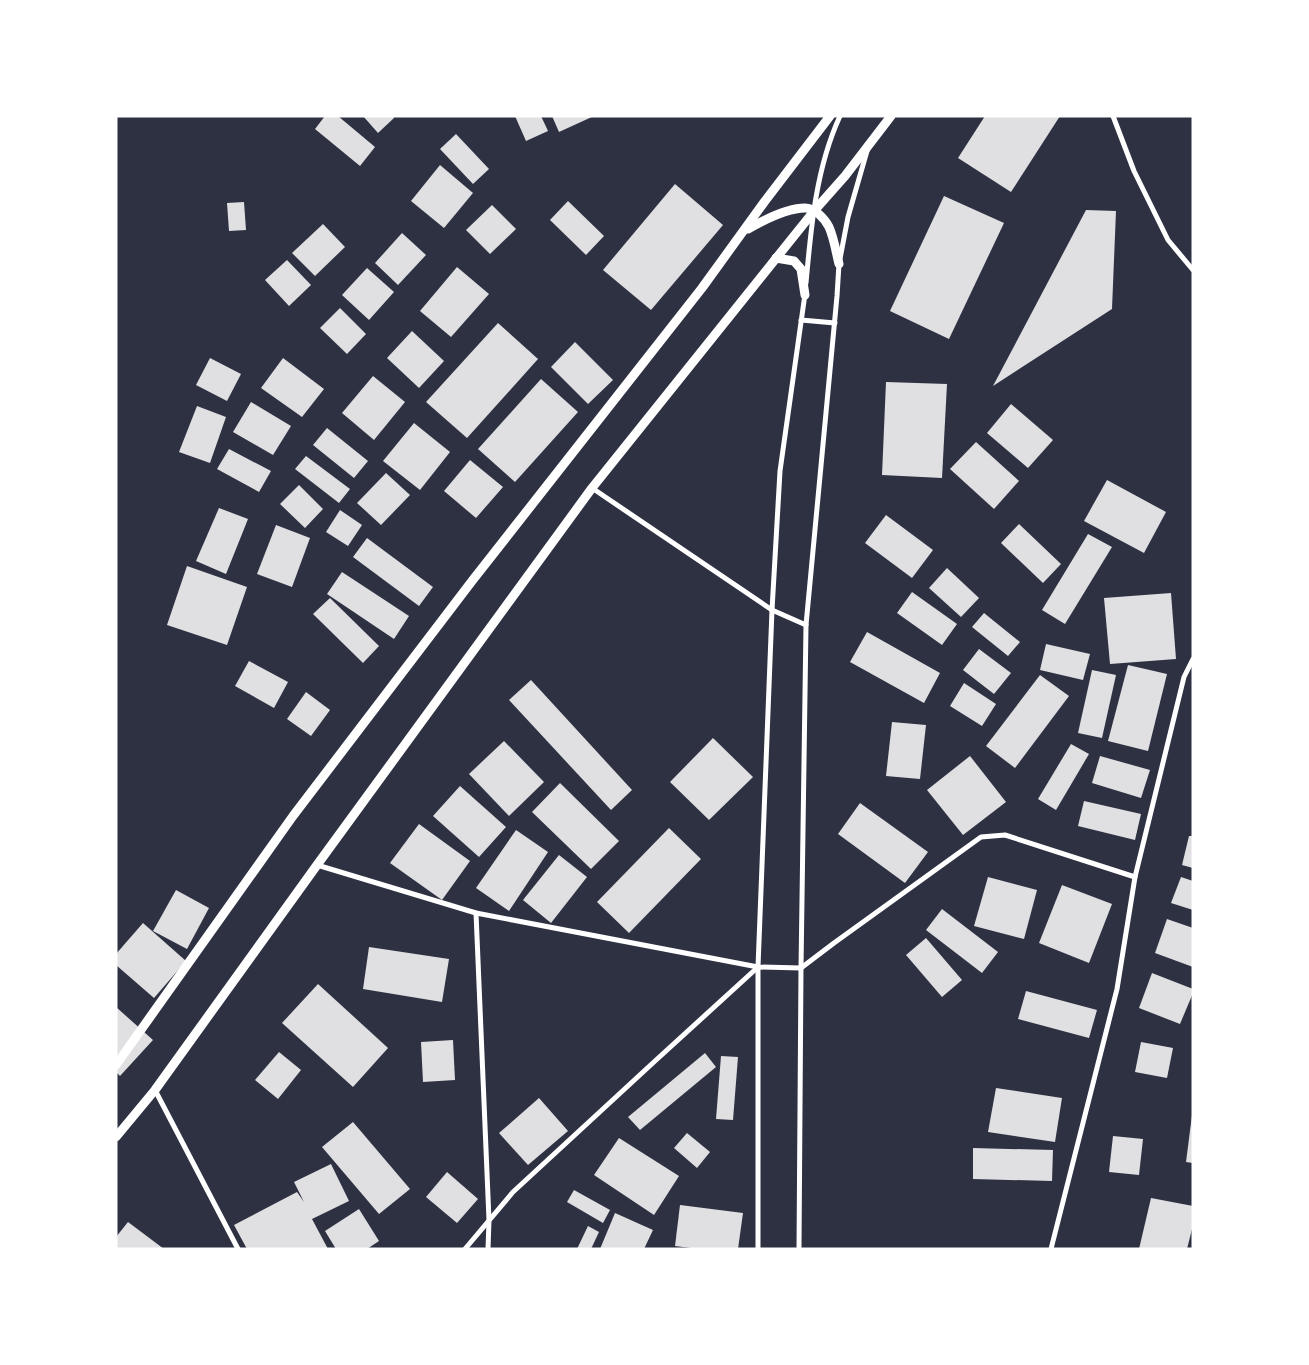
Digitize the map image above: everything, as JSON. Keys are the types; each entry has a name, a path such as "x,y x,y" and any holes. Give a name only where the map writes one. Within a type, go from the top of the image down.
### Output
{"street":[{"path":"116,1065 293,816 472,581 702,288 830,116"},
{"path":"758,1249 758,967 772,610 780,471 805,295 814,211 822,168 832,133 840,116"},
{"path":"116,1137 155,1090 592,488 814,211 869,146 891,116"},
{"path":"1113,116 1134,171 1168,240 1193,270"},
{"path":"799,1249 806,625 839,264 848,217 869,146"},
{"path":"743,232 765,219 789,211 806,208 814,211 828,226 834,240 839,264"},
{"path":"776,258 794,261 801,269 805,295"},
{"path":"801,320 835,323"},
{"path":"592,488 772,610 806,625"},
{"path":"1051,1249 1117,989 1135,877 1184,677 1193,659"},
{"path":"317,865 476,912 758,967 801,968 981,837 1005,835 1135,877"},
{"path":"476,912 489,1220 488,1249"},
{"path":"465,1249 513,1192 758,967"},
{"path":"155,1090 238,1249"}],"building":[{"path":"325,116 338,116 375,147 360,166 315,129"},
{"path":"363,116 393,116 394,118 378,133"},
{"path":"515,116 541,116 548,131 526,141"},
{"path":"552,116 594,116 559,132"},
{"path":"985,116 1060,116 1011,192 958,158"},
{"path":"456,134 489,169 473,184 440,149"},
{"path":"440,165 473,193 444,228 411,201"},
{"path":"675,184 723,225 651,310 603,270"},
{"path":"944,196 1004,223 949,339 890,311"},
{"path":"568,201 604,236 586,255 550,220"},
{"path":"244,202 246,230 229,231 227,203"},
{"path":"492,205 516,229 490,254 466,230"},
{"path":"1086,210 1116,211 1112,309 993,386"},
{"path":"323,224 345,247 315,276 292,253"},
{"path":"402,233 426,255 398,285 375,263"},
{"path":"287,260 311,285 289,306 265,280"},
{"path":"457,267 489,294 451,337 420,311"},
{"path":"367,268 394,292 369,320 342,295"},
{"path":"340,308 366,334 347,354 320,328"},
{"path":"498,323 538,359 467,438 426,402"},
{"path":"412,331 444,361 419,388 387,358"},
{"path":"575,342 613,380 588,404 551,367"},
{"path":"210,358 241,374 227,401 196,385"},
{"path":"283,358 324,389 302,417 261,388"},
{"path":"373,376 405,402 374,440 342,413"},
{"path":"541,379 578,412 515,482 478,449"},
{"path":"886,382 947,384 942,478 882,475"},
{"path":"251,402 291,426 273,455 233,432"},
{"path":"1011,404 1053,440 1028,468 987,433"},
{"path":"197,406 226,417 210,463 179,452"},
{"path":"414,423 450,452 420,490 383,461"},
{"path":"327,428 368,461 354,478 313,445"},
{"path":"976,442 1019,481 994,509 950,469"},
{"path":"229,449 271,471 259,492 217,469"},
{"path":"306,456 350,489 339,503 295,469"},
{"path":"470,460 503,487 476,518 444,491"},
{"path":"386,473 410,495 381,525 357,503"},
{"path":"1107,480 1166,512 1144,553 1084,521"},
{"path":"299,485 323,509 305,528 280,504"},
{"path":"219,508 248,519 226,574 196,561"},
{"path":"340,510 362,525 348,546 326,532"},
{"path":"886,515 933,550 912,578 865,543"},
{"path":"1019,524 1061,564 1043,583 1001,543"},
{"path":"276,525 310,538 292,587 257,574"},
{"path":"1088,534 1112,547 1065,624 1042,610"},
{"path":"367,538 433,587 419,606 353,557"},
{"path":"187,566 247,587 227,645 167,625"},
{"path":"947,568 979,598 961,617 929,588"},
{"path":"342,572 409,616 394,639 327,594"},
{"path":"912,592 957,624 942,645 897,613"},
{"path":"1171,593 1176,659 1110,664 1104,598"},
{"path":"330,598 379,646 363,663 313,614"},
{"path":"984,613 1020,642 1008,656 972,627"},
{"path":"867,632 940,673 924,703 850,662"},
{"path":"1046,644 1090,654 1083,680 1040,670"},
{"path":"979,649 1011,673 994,694 963,670"},
{"path":"249,661 288,682 274,708 235,686"},
{"path":"1128,665 1167,674 1148,751 1108,741"},
{"path":"1092,670 1116,675 1102,738 1078,733"},
{"path":"1040,675 1069,696 1015,768 986,746"},
{"path":"531,680 632,790 611,810 509,700"},
{"path":"964,683 996,704 982,726 950,706"},
{"path":"306,692 330,710 311,736 287,719"},
{"path":"892,722 926,725 920,779 886,776"},
{"path":"713,738 753,777 709,820 670,782"},
{"path":"504,741 544,782 509,816 469,774"},
{"path":"1071,744 1089,754 1056,810 1038,799"},
{"path":"970,756 1006,802 963,835 927,790"},
{"path":"1100,756 1150,770 1141,798 1092,783"},
{"path":"560,783 619,841 591,869 532,812"},
{"path":"460,786 506,827 479,857 433,816"},
{"path":"1084,801 1141,814 1135,840 1078,826"},
{"path":"860,803 928,852 905,883 838,834"},
{"path":"419,824 470,861 442,900 390,863"},
{"path":"669,828 701,859 629,933 597,902"},
{"path":"516,830 548,852 509,911 476,888"},
{"path":"1189,836 1193,836 1193,868 1182,865"},
{"path":"559,855 587,877 551,923 523,900"},
{"path":"988,877 1037,890 1024,939 974,926"},
{"path":"1181,877 1193,881 1193,910 1171,903"},
{"path":"1062,885 1112,904 1089,963 1039,943"},
{"path":"176,890 209,908 187,949 153,931"},
{"path":"942,909 998,952 982,973 926,930"},
{"path":"1167,919 1193,928 1193,967 1155,953"},
{"path":"143,923 186,961 154,998 116,965 116,954"},
{"path":"926,938 962,980 942,997 906,955"},
{"path":"369,947 449,959 442,1002 363,989"},
{"path":"1152,973 1193,989 1180,1024 1139,1008"},
{"path":"318,984 388,1048 353,1087 282,1023"},
{"path":"1026,991 1097,1010 1089,1038 1018,1019"},
{"path":"116,1007 153,1040 120,1076 116,1072"},
{"path":"453,1040 455,1080 423,1082 421,1042"},
{"path":"1141,1042 1173,1048 1167,1078 1135,1072"},
{"path":"279,1052 301,1070 278,1099 255,1080"},
{"path":"705,1053 716,1067 640,1130 628,1117"},
{"path":"721,1056 738,1057 733,1120 716,1119"},
{"path":"996,1088 1062,1098 1055,1142 988,1132"},
{"path":"539,1098 568,1131 528,1165 499,1133"},
{"path":"1193,1115 1193,1163 1186,1162"},
{"path":"353,1122 410,1189 379,1214 322,1147"},
{"path":"687,1133 710,1152 697,1168 674,1148"},
{"path":"1113,1136 1143,1139 1139,1175 1109,1172"},
{"path":"619,1138 679,1176 654,1215 594,1175"},
{"path":"973,1148 1053,1150 1052,1181 973,1179"},
{"path":"331,1164 349,1201 312,1219 328,1249 247,1249 234,1225 297,1192 304,1202 294,1182"},
{"path":"447,1172 478,1199 457,1223 426,1197"},
{"path":"574,1190 610,1210 603,1223 567,1202"},
{"path":"1151,1198 1193,1206 1193,1225 1187,1249 1139,1249"},
{"path":"680,1205 743,1213 738,1249 699,1249 675,1246"},
{"path":"359,1209 379,1241 367,1249 336,1249 325,1231"},
{"path":"615,1213 653,1230 644,1249 600,1249"},
{"path":"128,1222 164,1249 116,1249 116,1237"},
{"path":"588,1226 599,1232 591,1249 577,1249"}]}
